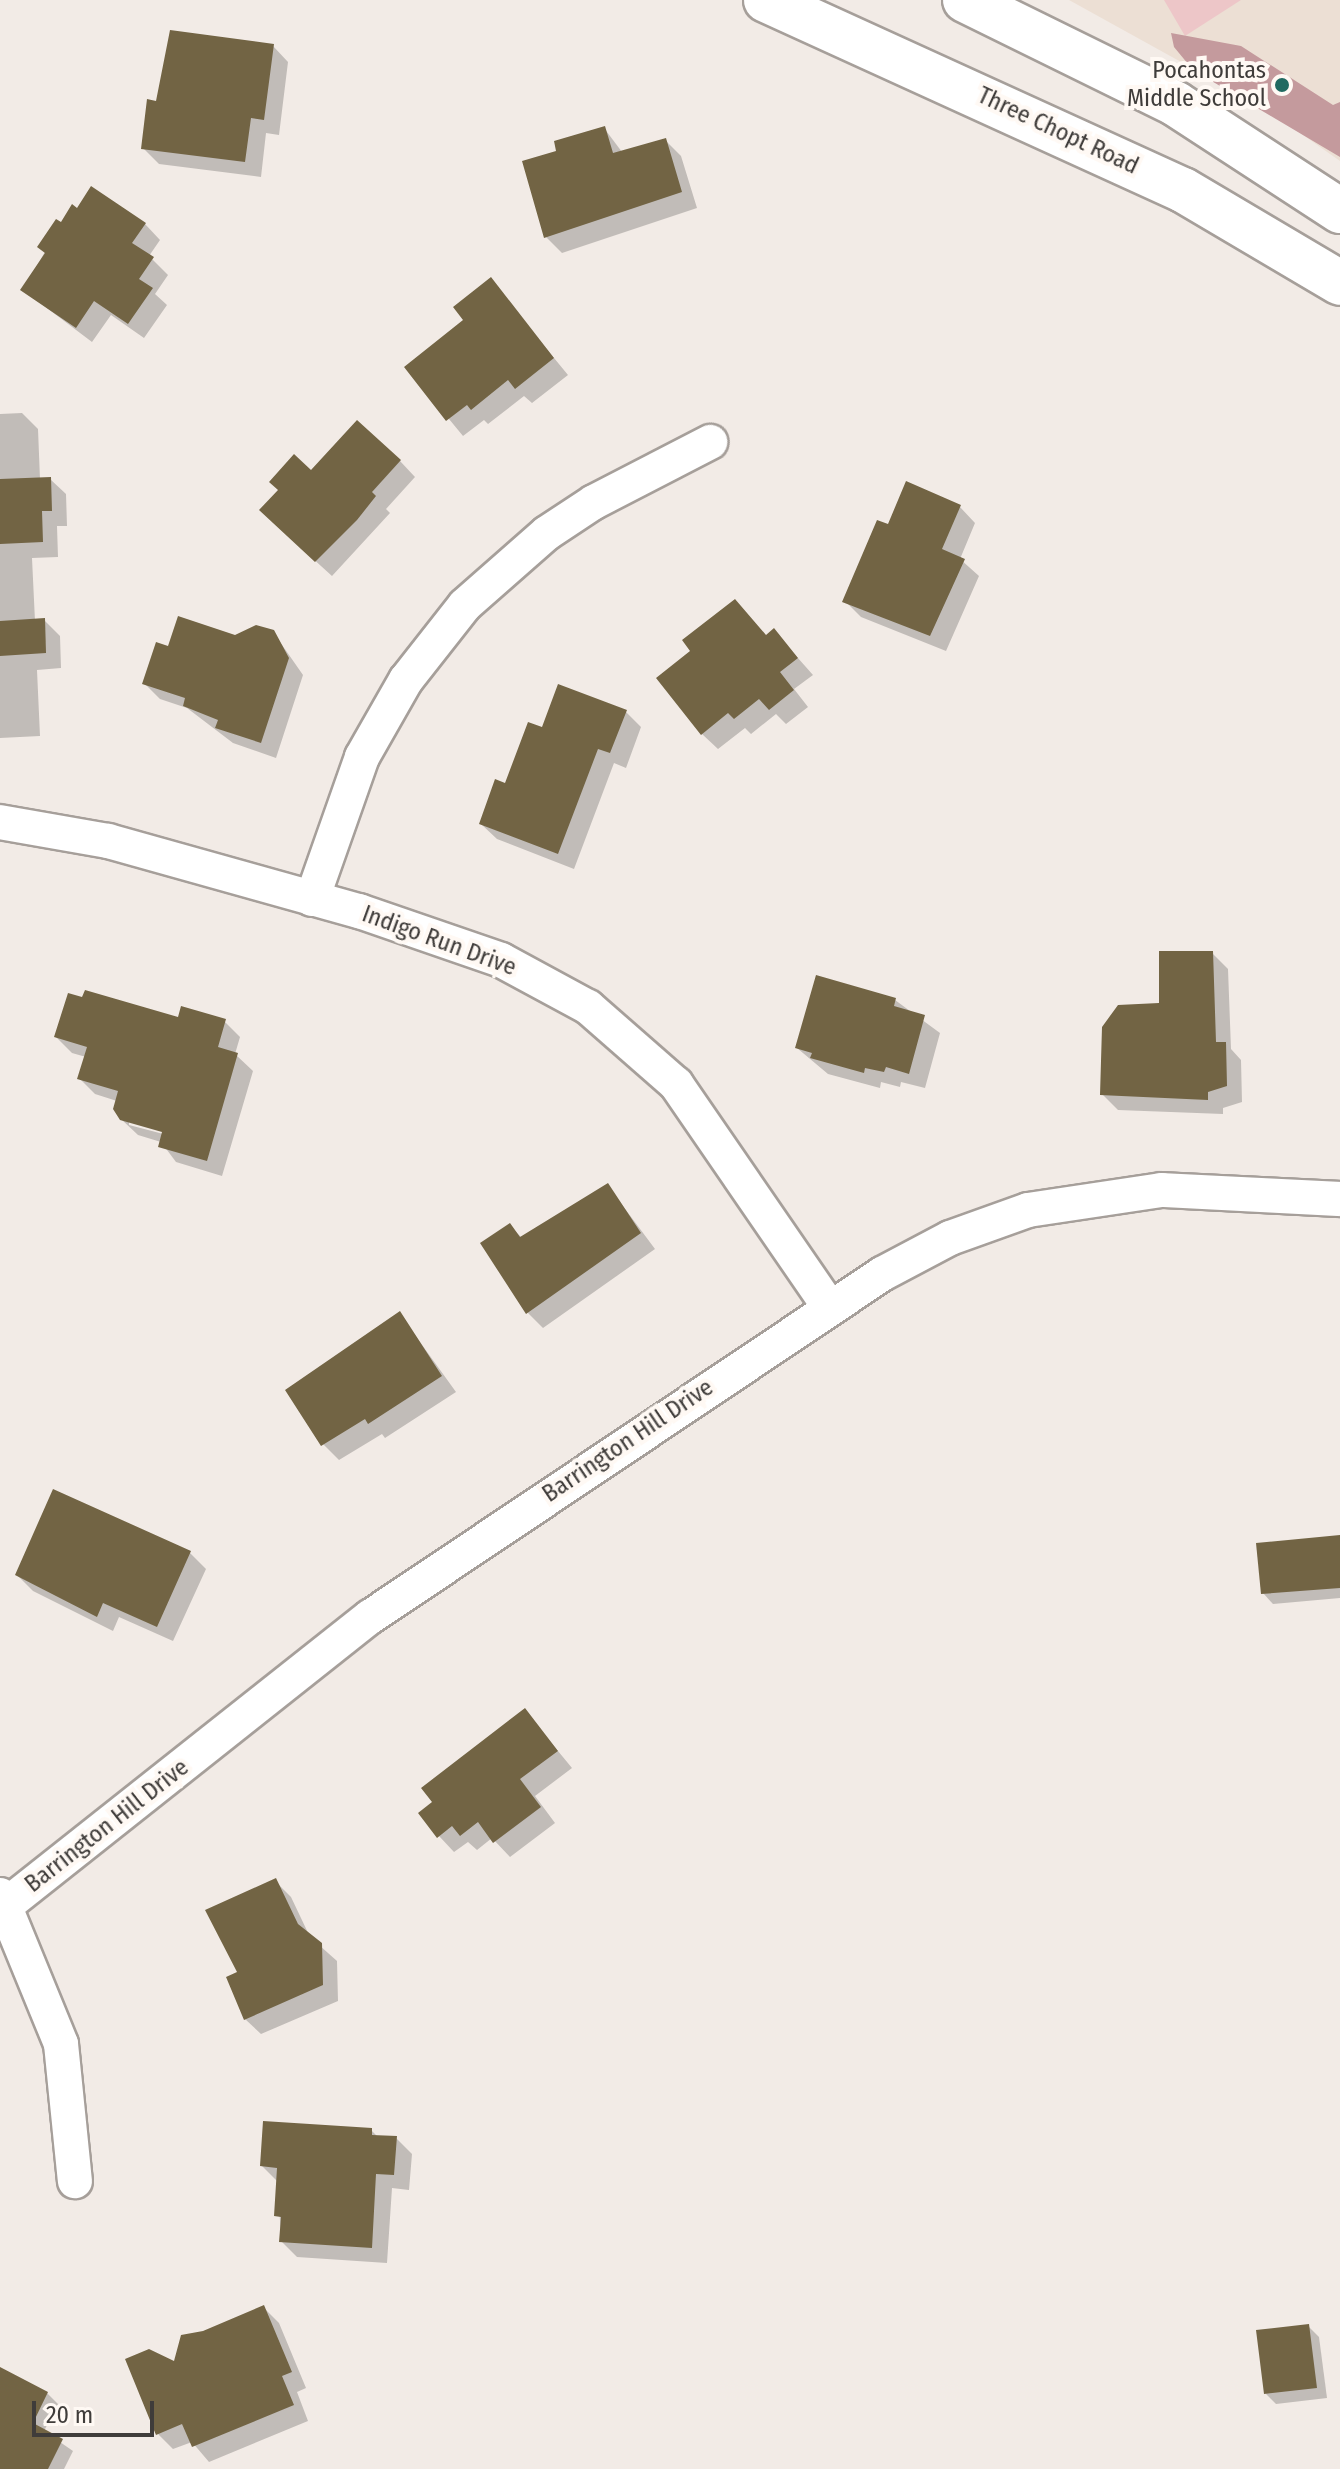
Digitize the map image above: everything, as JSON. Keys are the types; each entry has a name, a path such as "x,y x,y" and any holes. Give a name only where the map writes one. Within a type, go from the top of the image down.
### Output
{"main road":[{"name":"Three Chopt Road","path":"766,0 1104,151 1183,190 1340,283"},
{"path":"965,0 1176,104 1340,211"}],"street":[{"path":"312,899 362,757 406,680 465,605 582,510 710,442"},
{"name":"Indigo Run Drive","path":"0,822 108,841 312,899 501,960 588,1007 676,1084 830,1308"},
{"name":"Barrington Hill Drive","path":"2,1900 370,1617 830,1308 950,1238 1028,1210 1162,1190 1340,1199"},
{"path":"2,1900 61,2044 75,2181"}],"shaded area":[{"name":"Pocahontas Middle School","path":"1069,0 1340,0 1340,161 1266,109"},
{"path":"1164,0 1241,0 1185,36"},
{"path":"1171,33 1241,46 1333,105 1340,102 1340,157 1193,70 1174,47"}],"building":[{"path":"170,30 274,44 264,120 251,118 245,162 141,149 147,99 156,101"},
{"path":"605,126 613,153 666,138 682,192 544,238 522,161 556,151 554,141"},
{"path":"91,186 146,223 132,243 154,257 139,279 153,288 128,324 94,301 76,328 20,290 45,253 37,247 56,219 61,222 72,204 77,208"},
{"path":"491,277 554,358 515,389 508,380 471,410 467,405 446,421 404,367 463,320 453,307"},
{"path":"357,420 401,460 372,492 376,496 357,520 315,562 259,510 278,490 269,482 294,454 311,470"},
{"path":"51,477 52,511 42,511 43,542 0,544 0,479"},
{"path":"906,481 961,505 942,549 965,559 930,636 842,602 877,520 888,524"},
{"path":"735,599 766,635 774,628 798,658 780,672 794,690 769,710 759,699 734,719 728,713 701,735 656,678 690,651 682,640"},
{"path":"178,616 235,635 256,625 274,630 289,658 261,743 215,728 218,720 183,706 185,698 142,684 156,642 168,646"},
{"path":"45,618 46,653 0,656 0,621"},
{"path":"558,684 627,710 610,753 598,749 558,854 479,824 495,779 505,783 528,722 542,727"},
{"path":"1159,951 1213,951 1216,1042 1226,1042 1227,1086 1208,1092 1208,1100 1100,1095 1102,1027 1118,1005 1159,1003"},
{"path":"816,975 896,998 894,1006 925,1015 909,1074 886,1067 884,1072 865,1068 864,1073 810,1058 812,1053 795,1048"},
{"path":"85,990 178,1017 181,1006 226,1019 218,1047 238,1053 207,1161 158,1147 162,1132 120,1120 113,1109 118,1091 77,1079 87,1047 54,1037 68,993 82,997"},
{"path":"608,1183 641,1233 526,1314 480,1243 510,1223 520,1237"},
{"path":"400,1311 442,1376 368,1424 365,1419 321,1446 285,1390"},
{"path":"53,1489 191,1551 157,1627 103,1603 97,1617 15,1575"},
{"path":"1340,1535 1340,1588 1261,1594 1256,1543"},
{"path":"525,1708 558,1751 520,1779 541,1807 493,1843 478,1822 460,1836 452,1826 437,1838 418,1813 432,1802 421,1788"},
{"path":"276,1878 298,1924 322,1943 323,1985 244,2020 226,1977 237,1972 205,1910"},
{"path":"263,2121 372,2128 372,2135 397,2136 394,2175 376,2174 372,2248 279,2242 281,2217 274,2216 277,2168 260,2166"},
{"path":"264,2305 292,2372 282,2376 294,2405 192,2447 182,2424 156,2435 125,2359 149,2349 174,2361 181,2335 203,2331"},
{"path":"1309,2324 1317,2388 1264,2394 1256,2330"},
{"path":"0,2367 48,2392 33,2423 63,2439 48,2469 0,2469"}],"place":[{"name":"Pocahontas Middle School","path":"1282,85"}]}
